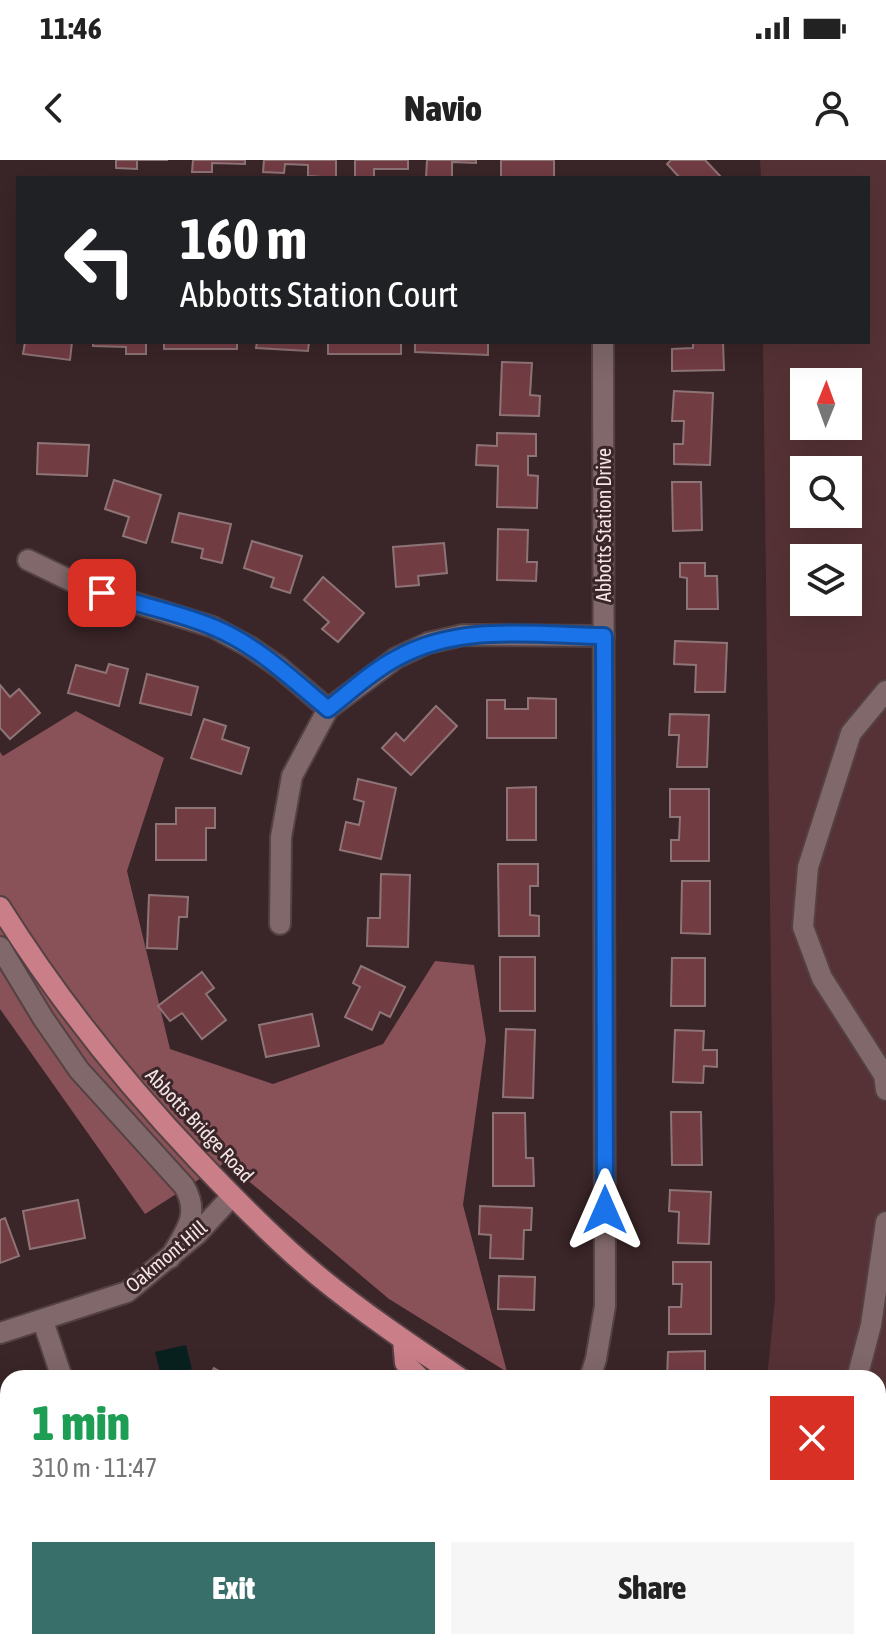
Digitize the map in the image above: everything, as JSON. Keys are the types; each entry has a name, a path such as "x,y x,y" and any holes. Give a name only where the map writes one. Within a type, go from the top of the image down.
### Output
{"main road":[{"name":"Abbotts Bridge Road","path":"0,907 80,1023 150,1109 232,1196 316,1274 448,1370"},
{"path":"403,1340 405,1363 412,1370"}],"street":[{"name":"Abbotts Station Drive","path":"593,1370 605,1306 603,344"},
{"path":"28,560 84,587 213,627 279,667 328,709"},
{"path":"280,924 281,837 292,776 328,709 396,658 428,643 463,635 604,636"},
{"path":"885,1080 822,978 803,927 808,867 851,733 886,691"},
{"path":"0,947 79,1070 184,1186 193,1200 193,1213 170,1258"},
{"name":"Oakmont Hill","path":"0,1333 127,1292 197,1234 232,1196"},
{"path":"859,1370 871,1325 886,1222"},
{"path":"43,1321 59,1370"}],"shaded area":[{"path":"760,160 886,160 886,1370 768,1370 775,1299 763,344 870,344 870,176 761,176"},
{"path":"76,711 164,758 127,871 170,1049 273,1084 383,1044 435,961 474,965 486,1040 463,1205 506,1370 389,1299 226,1162 145,1214 0,1009 0,752 3,756"}],"water":[{"path":"186,1345 192,1369 160,1370 155,1352"}],"building":[{"path":"116,160 137,160 137,169 116,168"},
{"path":"193,160 245,160 245,164 212,163 212,172 192,172"},
{"path":"264,160 336,160 336,176 308,176 308,165 285,164 284,173 263,172"},
{"path":"355,160 408,160 408,169 374,169 374,176 355,176"},
{"path":"427,160 476,160 476,163 452,162 452,176 426,176"},
{"path":"501,160 554,160 554,176 501,176"},
{"path":"671,160 705,160 720,176 678,176 667,164"},
{"path":"25,344 72,344 70,360 23,354"},
{"path":"146,344 146,354 126,354 126,347 93,346"},
{"path":"164,344 237,344 237,349 164,349"},
{"path":"257,344 309,344 308,351 256,348"},
{"path":"328,344 401,344 401,354 328,354"},
{"path":"415,344 488,344 488,355 415,352"},
{"path":"693,344 723,344 724,370 672,371 672,349 693,348"},
{"path":"502,362 532,363 530,395 540,396 539,416 500,415"},
{"path":"674,391 713,393 710,465 674,464 674,444 683,444 684,421 672,421"},
{"path":"497,433 536,434 536,456 528,456 528,475 538,476 537,508 497,507 498,466 476,465 477,445 497,446"},
{"path":"38,443 89,445 87,476 37,474"},
{"path":"114,480 161,495 146,543 123,536 129,517 105,509"},
{"path":"672,482 701,482 702,530 673,531"},
{"path":"179,513 231,524 222,563 201,558 203,549 172,542"},
{"path":"498,529 528,530 527,562 537,562 536,581 497,580"},
{"path":"252,541 302,556 290,593 271,587 274,578 244,568"},
{"path":"444,543 447,573 418,576 419,585 396,587 393,547"},
{"path":"680,563 705,563 705,576 717,576 718,609 687,609 687,578 680,577"},
{"path":"323,577 364,613 338,642 322,629 329,622 304,600"},
{"path":"675,641 727,643 725,692 695,692 696,665 674,664"},
{"path":"109,664 128,669 119,706 68,693 76,665 106,673"},
{"path":"147,674 198,687 191,715 140,703"},
{"path":"0,685 10,697 19,689 40,713 10,739 0,728"},
{"path":"528,698 556,699 556,738 487,738 487,700 505,700 505,709 528,709"},
{"path":"436,706 457,726 411,775 382,748 396,733 404,741"},
{"path":"670,714 709,715 707,767 677,767 679,735 669,735"},
{"path":"204,719 226,726 222,739 249,748 241,774 191,758"},
{"path":"358,779 396,788 381,859 340,850 346,822 359,825 364,802 354,799"},
{"path":"536,787 536,840 507,840 507,788"},
{"path":"670,789 709,789 709,861 671,861 671,840 679,840 680,817 670,817"},
{"path":"176,808 215,808 215,828 206,828 206,860 156,860 156,824 176,824"},
{"path":"498,864 538,864 538,886 530,886 530,915 539,916 539,936 499,936"},
{"path":"381,874 410,875 408,947 367,946 368,918 380,918"},
{"path":"682,881 710,881 710,934 681,933"},
{"path":"149,895 188,897 187,917 179,917 177,949 147,948"},
{"path":"500,957 535,957 535,1011 500,1011"},
{"path":"672,958 705,958 705,1006 671,1006"},
{"path":"361,966 405,987 390,1017 380,1012 372,1030 345,1017 360,987 353,983"},
{"path":"202,972 214,988 206,994 226,1020 202,1039 182,1013 170,1021 158,1006"},
{"path":"312,1014 319,1046 266,1057 259,1025"},
{"path":"506,1029 535,1030 533,1098 503,1097"},
{"path":"675,1030 704,1031 703,1050 717,1050 717,1067 704,1066 703,1083 673,1082"},
{"path":"671,1112 701,1112 702,1165 672,1165"},
{"path":"493,1113 525,1113 526,1158 533,1158 534,1186 493,1186"},
{"path":"670,1190 711,1192 709,1244 678,1243 679,1212 669,1211"},
{"path":"78,1200 85,1238 30,1249 23,1211"},
{"path":"480,1206 532,1208 531,1230 524,1230 523,1259 490,1258 491,1235 479,1234"},
{"path":"5,1218 19,1256 0,1263 0,1220"},
{"path":"673,1262 711,1262 711,1334 669,1334 669,1307 681,1307 682,1284 673,1284"},
{"path":"499,1276 535,1277 534,1310 498,1309"},
{"path":"705,1351 705,1370 667,1370 668,1352"}],"route":[{"path":"102,593 213,627 279,667 328,709 396,658 428,643 463,635 604,636 605,1210"}]}
